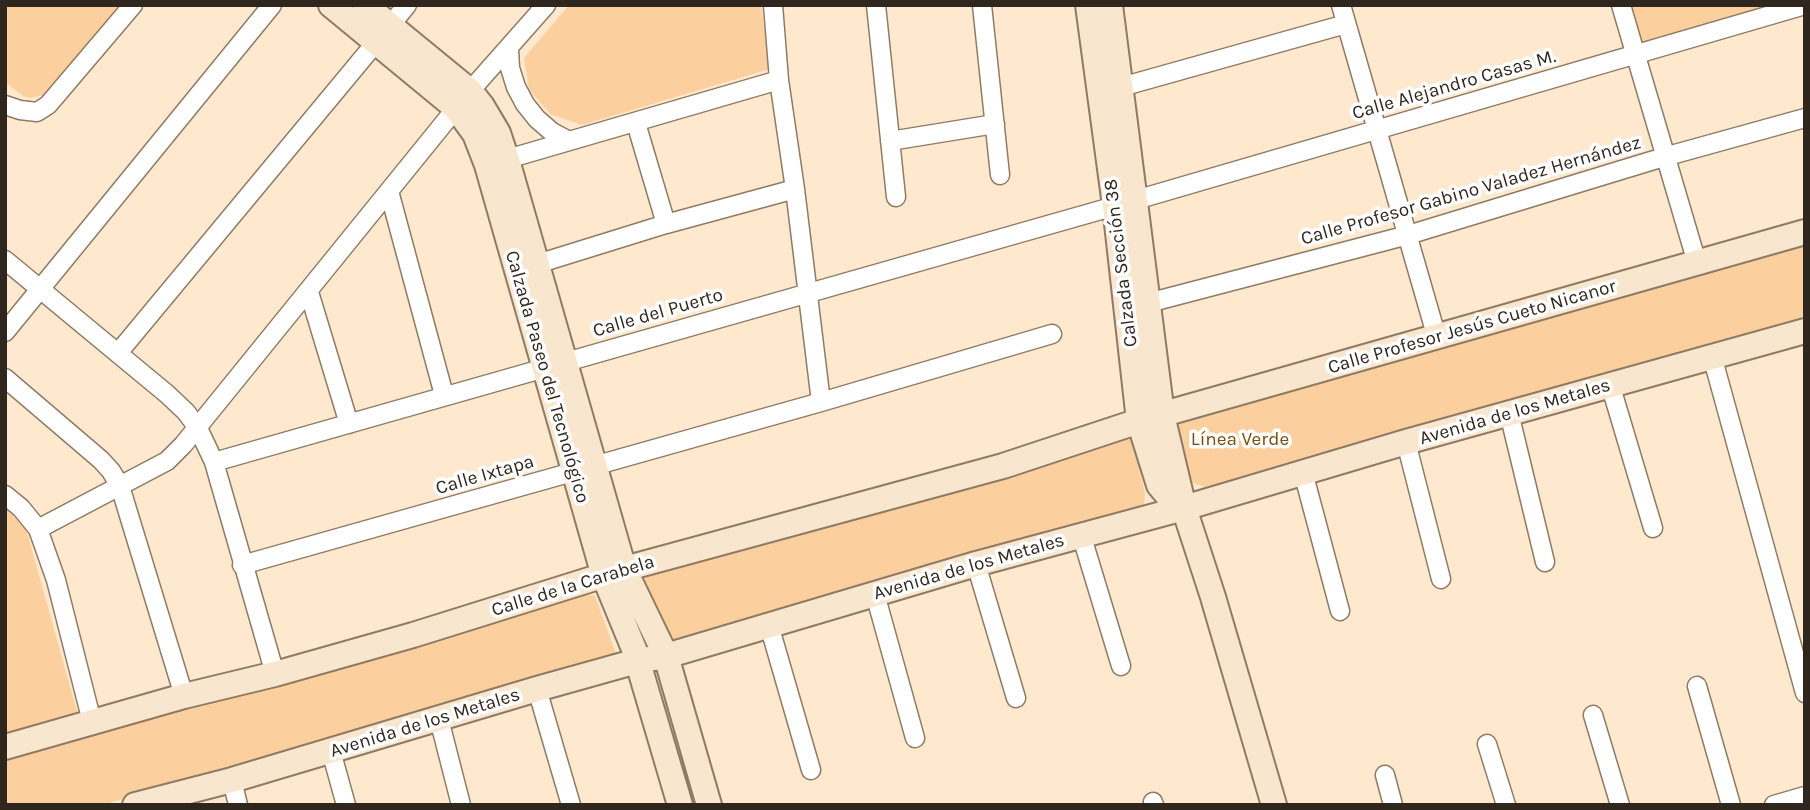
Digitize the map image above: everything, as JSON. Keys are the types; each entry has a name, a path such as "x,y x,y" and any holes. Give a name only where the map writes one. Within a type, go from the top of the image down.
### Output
{"street":[{"path":"5,105 37,112 48,105 133,5"},
{"path":"5,332 272,5"},
{"name":"Calzada Paseo del Tecnológico","path":"331,5 384,34 463,100 475,134 497,162 537,264 555,365"},
{"name":"Calzada Paseo del Tecnológico","path":"365,5 384,34"},
{"path":"118,354 407,5"},
{"path":"38,529 167,461 198,428 463,100 546,5"},
{"path":"773,5 779,80 821,402"},
{"path":"876,5 896,197"},
{"path":"982,5 1000,175"},
{"name":"Calzada Sección 38","path":"1088,5 1125,203 1148,303 1151,418"},
{"name":"Calzada Sección 38","path":"1110,5 1121,87 1125,203 1151,418 1213,597 1274,805"},
{"path":"1341,5 1437,338"},
{"path":"1620,5 1697,263"},
{"name":"Calle Alejandro Casas M.","path":"1125,203 1805,5"},
{"path":"1121,87 1346,24"},
{"path":"509,49 510,68 525,104 537,120 569,141"},
{"path":"497,162 779,80"},
{"name":"Calle Profesor Gabino Valadez Hernández","path":"1148,303 1408,234 1664,157 1805,118"},
{"path":"636,123 666,224"},
{"path":"890,141 995,124"},
{"name":"Calzada Paseo del Tecnológico","path":"497,162 680,805"},
{"path":"537,264 795,188"},
{"path":"389,191 444,395"},
{"name":"Calle del Puerto","path":"214,462 1125,203"},
{"name":"Calle Profesor Jesús Cueto Nicanor","path":"1151,418 1805,232"},
{"path":"5,260 167,394 198,428 214,462 275,674"},
{"path":"309,292 349,424"},
{"name":"Avenida de los Metales","path":"135,805 232,780 537,689 637,661 666,656 1081,534 1184,508 1406,442 1805,331"},
{"name":"Calle Ixtapa","path":"243,565 1052,334"},
{"path":"1712,356 1805,692"},
{"path":"5,377 101,460 120,486 184,696"},
{"path":"1611,384 1653,528"},
{"path":"1509,414 1545,562"},
{"name":"Calle de la Carabela","path":"5,747 184,696 275,674 614,573 1003,466 1151,418"},
{"path":"1406,442 1441,579"},
{"path":"1303,472 1340,611"},
{"path":"5,495 22,508 38,529 56,580 92,722"},
{"path":"1081,534 1121,666"},
{"path":"976,564 1016,698"},
{"name":"Calzada Paseo del Tecnológico","path":"614,573 666,656 709,805"},
{"path":"875,594 915,738"},
{"path":"768,625 811,770"},
{"path":"1698,686 1731,805"},
{"path":"537,689 571,805"},
{"path":"1593,715 1620,805"},
{"path":"439,719 461,805"},
{"path":"1487,744 1506,805"},
{"path":"331,751 346,805"},
{"path":"1385,775 1393,805"},
{"path":"232,780 238,805"},
{"path":"1774,805 1805,796"}],"green space":[{"path":"5,5 122,5 47,94 31,98 23,96 5,82"},
{"path":"569,5 761,5 770,69 582,125 550,114 529,89 524,58"},
{"path":"1631,5 1777,5 1640,42"},
{"name":"Línea Verde","path":"1805,239 1805,322 1213,490 1193,483 1186,473 1169,418"},
{"name":"Línea Verde","path":"1128,436 1133,441 1145,493 1144,504 1140,509 679,645 666,630 636,576"},
{"path":"5,509 25,525 78,715 5,735"},
{"path":"585,593 595,596 618,659 102,805 5,805 5,756"}]}
